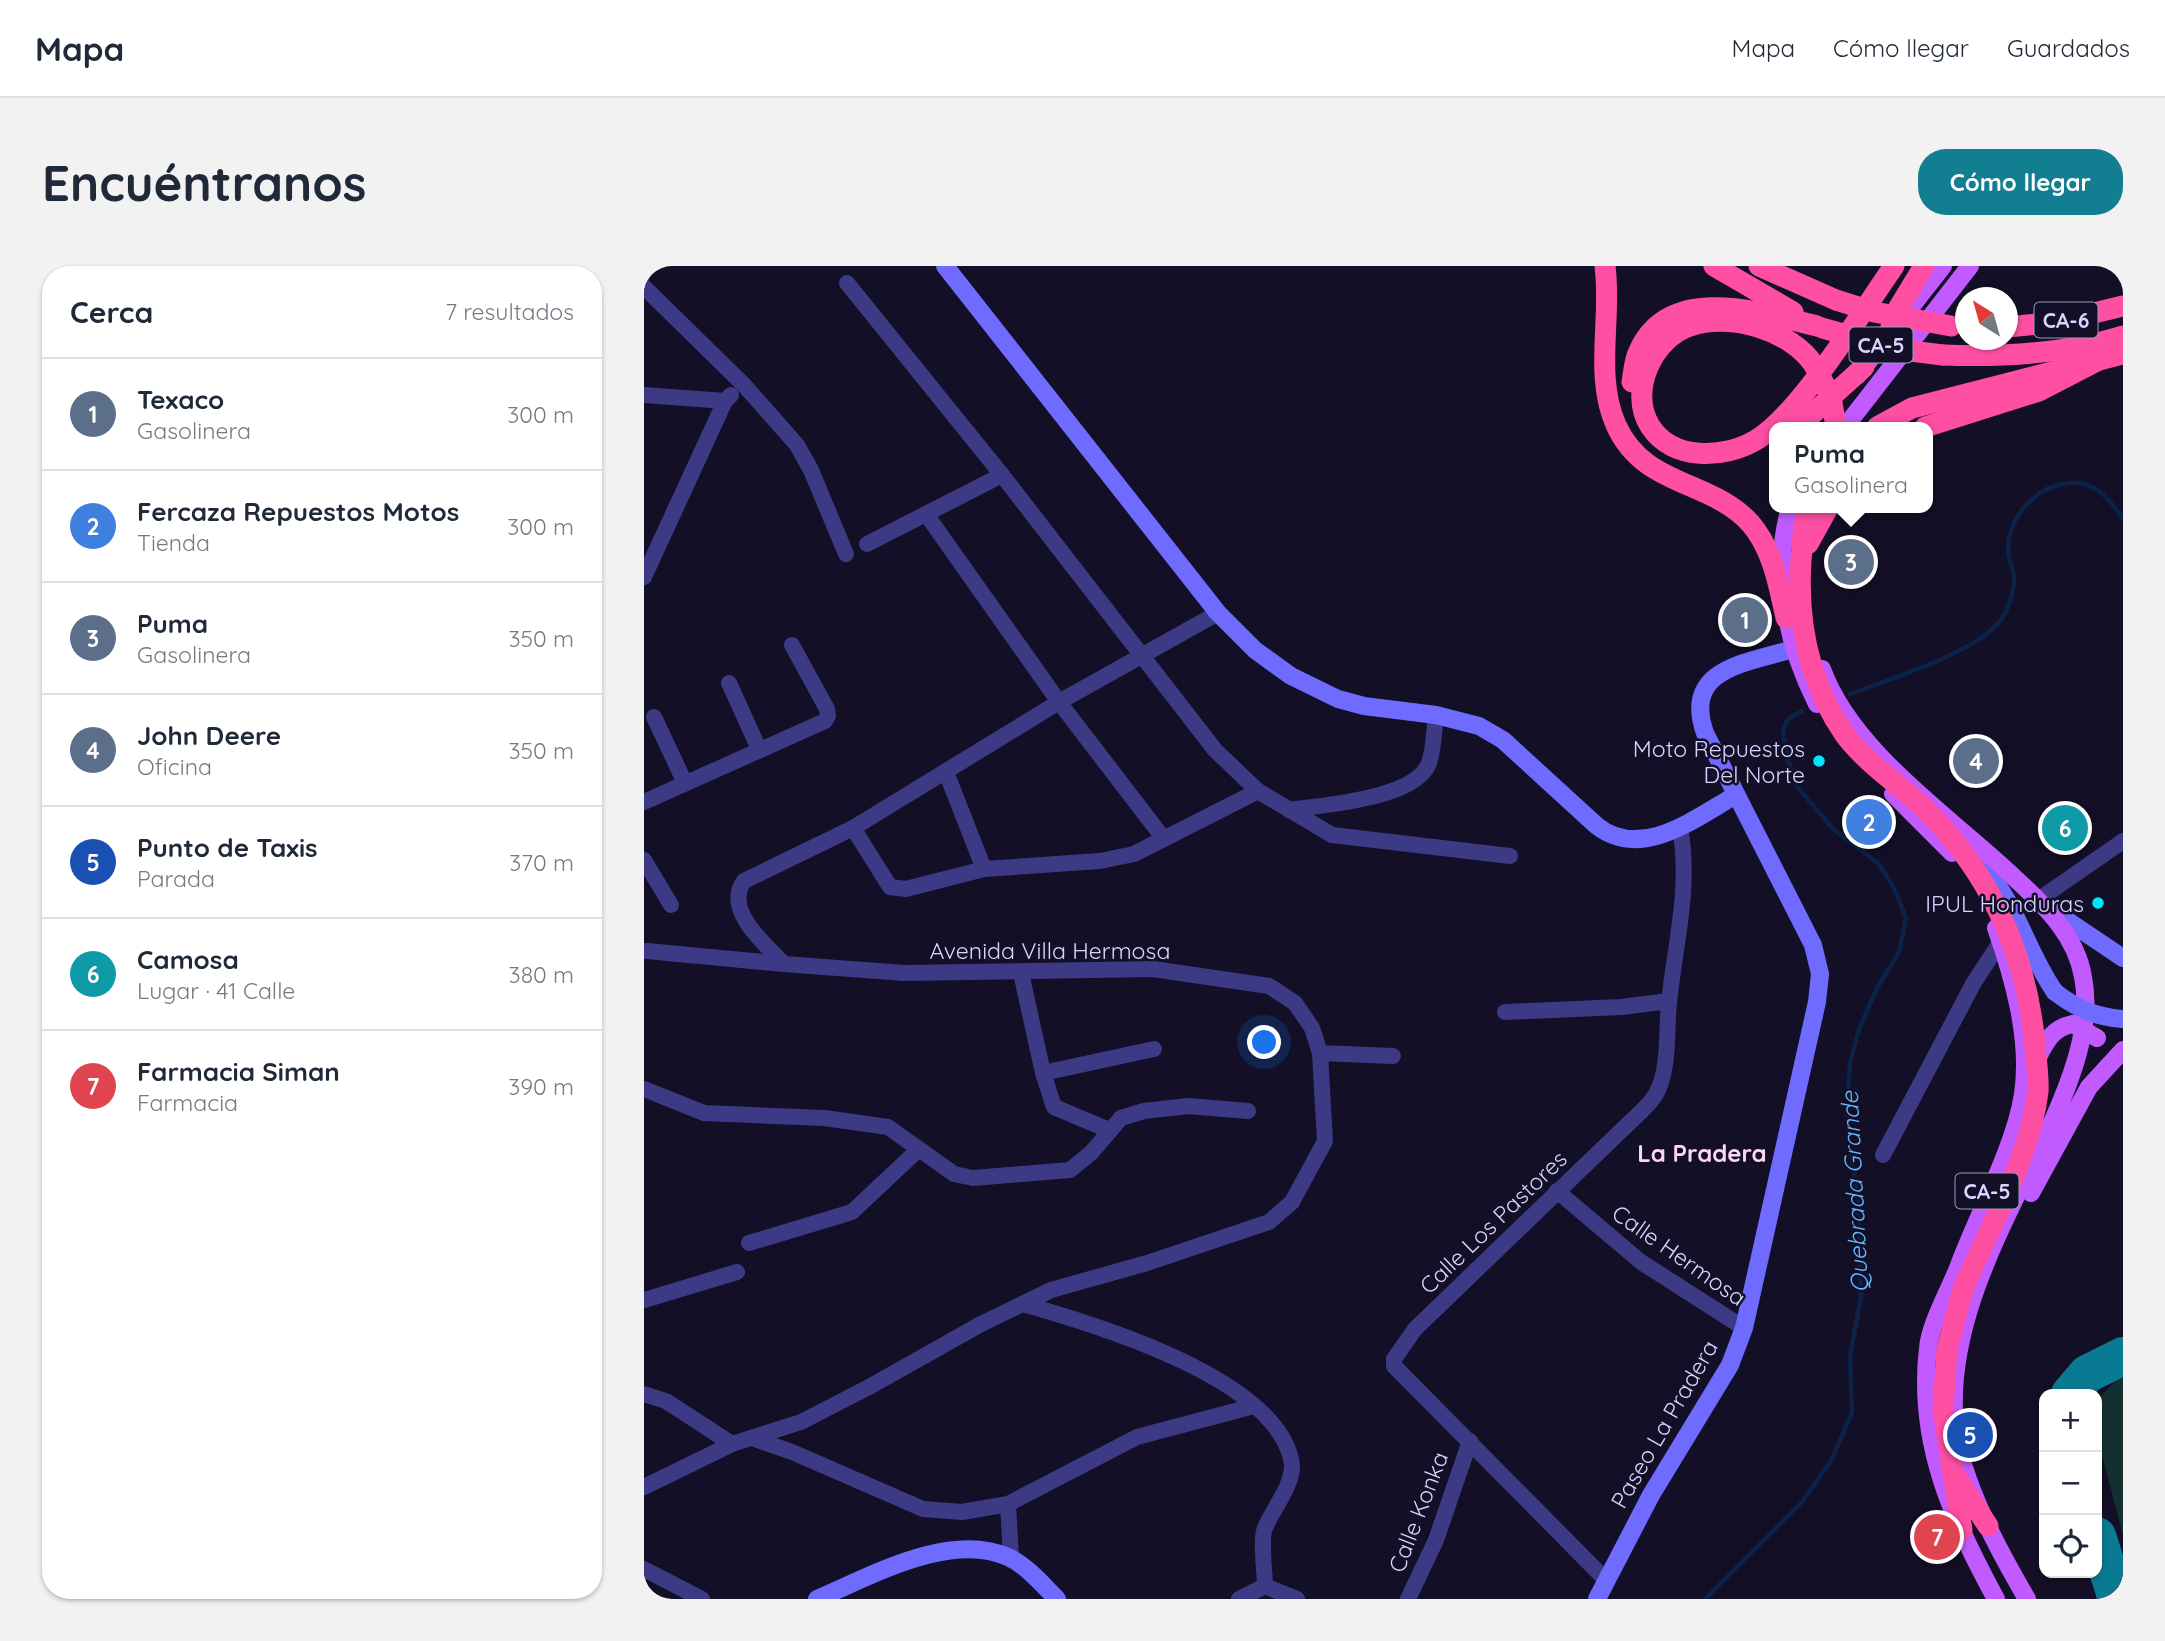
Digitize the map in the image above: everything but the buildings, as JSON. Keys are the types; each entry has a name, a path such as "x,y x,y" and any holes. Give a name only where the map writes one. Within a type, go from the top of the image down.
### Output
{"highway":[{"path":"1605,266 1607,396 1616,426 1633,453 1649,467 1669,479 1728,503 1751,524 1770,558 1786,618"},
{"name":"CA-6","path":"1714,266 1820,327 1875,344 1943,355 2008,355 2068,348 2123,336"},
{"path":"1759,266 1799,281 1836,300 1874,313 1955,326"},
{"path":"1777,266 1799,281"},
{"path":"1779,422 1894,266"},
{"path":"1887,338 1898,309 1924,266"},
{"name":"CA-6","path":"2018,326 2057,322 2123,306"},
{"path":"1769,449 1754,457 1722,466 1703,467 1685,465 1653,447 1639,432 1631,409 1631,385 1637,353 1646,337 1659,326 1678,314 1706,308 1748,309 1820,327"},
{"path":"1769,430 1757,440 1727,452 1704,455 1682,450 1661,440 1649,425 1643,403 1644,376 1655,350 1670,335 1691,325 1722,321 1754,327 1796,344 1814,365 1831,397 1835,422"},
{"path":"1886,422 1912,408 2123,354"},
{"path":"1933,424 2039,391 2099,360"},
{"path":"1804,422 1864,367"},
{"path":"1807,513 1804,520 1799,590 1802,633 1810,665 1827,706 1846,737 1936,819 1979,875 2002,912 2031,1003 2038,1090 2034,1112 2021,1155 1963,1289 1947,1349 1943,1409 1962,1530"},
{"path":"1808,544 1825,513"},
{"path":"1952,1466 1964,1494 1988,1526"}],"main road":[{"name":"CA-5","path":"1826,422 1864,367 1943,266"},
{"path":"1849,422 1970,266"},
{"name":"CA-5","path":"1789,513 1782,555 1786,618 1793,649 1810,691 1840,743 1902,801 1970,875 1986,903 2001,941 2018,1012 2025,1053 2023,1085 2016,1121 1928,1344 1925,1405 1939,1480 1996,1599"},
{"path":"1808,544 1814,513"},
{"name":"CA-5","path":"1808,544 1807,586 1812,639 1827,682 1852,721 1899,773 2041,902 2065,932 2077,955 2084,978 2085,1000 2080,1040 2065,1094 1969,1309 1954,1376 1955,1427 1975,1497 2026,1599"},
{"path":"2023,1085 2052,1034 2062,1026 2073,1024 2097,1038 2103,1051 2094,1081"},
{"path":"1993,1251 2024,1207 2070,1118 2094,1081 2123,1051"}],"street":[{"path":"945,266 1218,612 1271,664 1314,688 1364,706 1466,721 1503,740 1609,836 1623,841 1639,841 1680,827 1736,795"},
{"path":"847,283 1002,475 1215,750 1258,791 1332,835 1510,856"},
{"path":"644,287 744,385 797,445 811,470 846,555"},
{"path":"644,577 725,401 744,385"},
{"path":"644,395 725,401"},
{"path":"867,544 1002,475"},
{"path":"926,514 1059,702 1164,839"},
{"path":"785,964 748,925 741,910 739,887 744,881 853,828 1140,654 1218,612"},
{"path":"644,802 828,716 792,645"},
{"name":"Paseo La Pradera","path":"1597,1599 1651,1495 1730,1365 1744,1328 1809,1046 1820,974 1813,945 1700,720 1702,693 1706,684 1723,671 1793,649"},
{"path":"729,683 759,749"},
{"path":"1289,810 1382,794 1416,778 1429,763 1436,715"},
{"path":"654,717 685,783"},
{"path":"946,772 984,869"},
{"path":"853,828 890,887 895,889 984,869 1100,861 1134,854 1258,791"},
{"path":"1902,801 1968,852 1985,869 2016,912 2035,958 2055,992 2075,1007 2097,1016 2123,1019"},
{"name":"Calle Los Pastores","path":"1606,1580 1395,1366 1394,1359 1415,1329 1656,1093 1665,1059 1669,1001 1677,961 1685,856 1680,827"},
{"path":"2123,841 2041,902 2123,958"},
{"path":"644,860 671,905"},
{"path":"1883,1155 1973,984 2001,941"},
{"name":"Avenida Villa Hermosa","path":"644,1487 732,1444 801,1422 1051,1290 1230,1237 1269,1222 1292,1202 1325,1141 1320,1053 1312,1028 1296,1003 1269,986 1153,969 905,973 647,951"},
{"path":"1021,973 1043,1073 1054,1107 1109,1130"},
{"path":"1505,1012 1621,1007 1669,1001"},
{"path":"1043,1073 1153,1049"},
{"path":"1320,1053 1393,1056"},
{"path":"644,1089 704,1113 824,1118 888,1128 954,1174 973,1178 1070,1170 1091,1153 1121,1118 1144,1111 1188,1106 1248,1111"},
{"path":"750,1243 852,1212 919,1149"},
{"name":"Calle Hermosa","path":"1557,1191 1641,1262 1744,1328"},
{"path":"644,1300 737,1272"},
{"path":"1023,1304 1142,1342 1218,1381 1254,1406 1284,1442 1292,1461 1285,1491 1264,1531 1265,1586"},
{"path":"644,1394 666,1401 732,1444"},
{"path":"752,1438 792,1451 923,1509 962,1512 1008,1504 1137,1437 1254,1406"},
{"name":"Calle Konka","path":"1408,1599 1436,1540 1469,1441"},
{"path":"1008,1504 1011,1558"},
{"path":"817,1599 947,1548 995,1552 1011,1558 1057,1599"},
{"path":"644,1569 702,1599"},
{"path":"1239,1599 1265,1586 1297,1599"}],"green space":[{"path":"2123,1373 2123,1535 2102,1456 2102,1395 2116,1380 2115,1376"}],"waterway":[{"name":"Quebrada Grande","path":"1850,694 1950,655 1986,634 2002,619 2014,584 2008,551 2010,535 2020,513 2036,496 2057,485 2086,485 2107,498 2123,519"},
{"name":"Quebrada Grande","path":"1705,1599 1802,1502 1831,1461 1852,1413 1850,1356 1861,1297 1858,1198 1850,1151 1847,1107 1850,1063 1859,1029 1877,988 1899,952 1906,918 1895,890 1879,864 1834,830 1798,788 1788,761 1783,732 1787,720 1802,711"}],"taxiway":[{"path":"2074,1389 2087,1374 2123,1356"},
{"path":"2102,1552 2117,1599"}],"place":[{"name":"Puma","path":"1851,562"},
{"name":"Texaco","path":"1745,620"},
{"name":"Moto Repuestos Del Norte","path":"1819,761"},
{"name":"John Deere","path":"1976,761"},
{"name":"Fercaza Repuestos Motos","path":"1869,822"},
{"name":"Camosa","path":"2065,828"},
{"name":"IPUL Honduras","path":"2098,903"},
{"name":"Punto de Taxis","path":"1970,1435"},
{"name":"Farmacia Siman","path":"1937,1537"}],"district":[{"name":"La Pradera","path":"1702,1153"}]}
